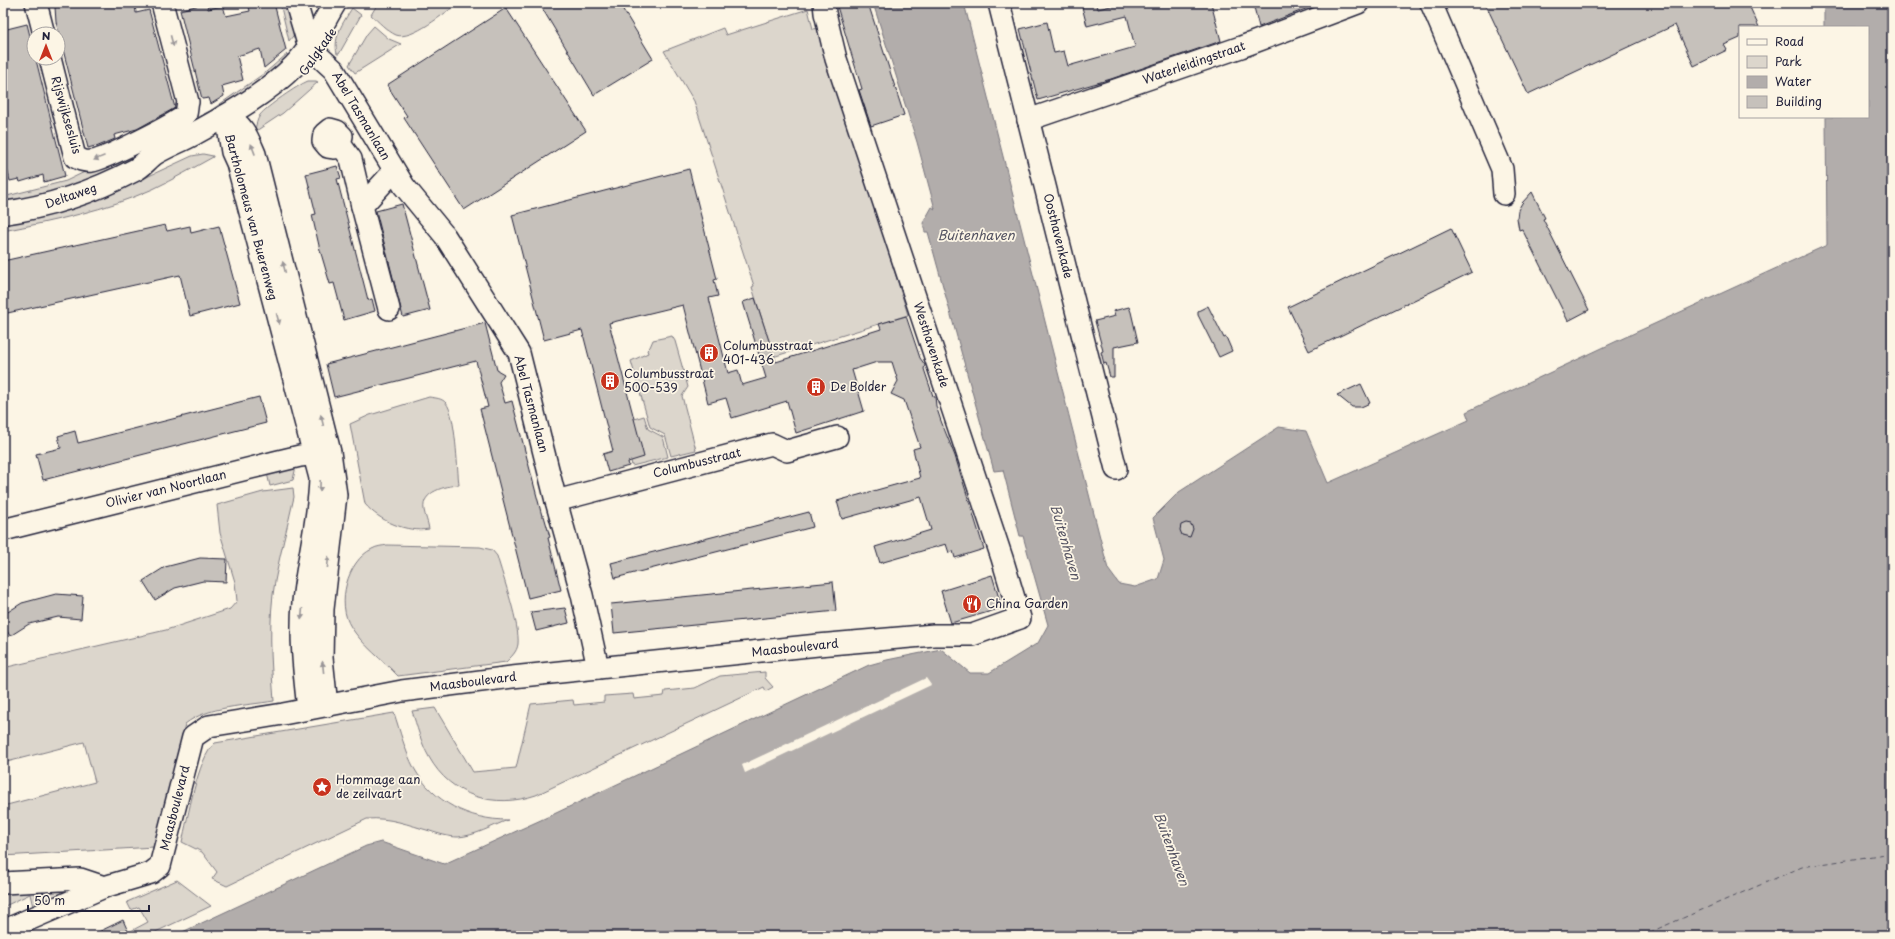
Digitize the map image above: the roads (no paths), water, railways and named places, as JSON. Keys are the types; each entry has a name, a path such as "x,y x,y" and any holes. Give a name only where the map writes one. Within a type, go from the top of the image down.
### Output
{"main road":[{"name":"Galgkade","path":"314,51 335,3"},
{"name":"Galgkade","path":"231,123 284,75 314,51 351,3"},
{"name":"Deltaweg","path":"3,213 33,209 84,194 136,169 155,154 231,123"}],"street":[{"path":"36,3 42,26"},
{"name":"Rijswijksesluis","path":"52,66 75,156 83,161 94,161 134,143 178,120 186,114 188,102 162,3"},
{"path":"296,3 314,51"},
{"name":"Westhavenkade","path":"824,3 836,59 1002,558 1020,618 972,634 951,636"},
{"name":"Oosthavenkade","path":"999,3 1116,469"},
{"name":"Waterleidingstraat","path":"1028,120 1241,47 1358,3"},
{"path":"1431,3 1502,169 1504,194"},
{"name":"Abel Tasmanlaan","path":"314,51 334,70 394,171 404,186 445,236 519,353 556,501 582,595 598,668"},
{"name":"Bartholomeus van Buerenweg","path":"231,123 322,453 336,495 323,609 322,658 318,708"},
{"path":"340,144 351,160 389,309"},
{"name":"Abel Tasmanlaan","path":"362,206 394,171"},
{"name":"Columbusstraat","path":"556,501 772,444 787,451 837,437"},
{"name":"Olivier van Noortlaan","path":"3,530 275,462 322,453"},
{"name":"Maasboulevard","path":"3,931 104,887 151,873 160,866 193,737 208,726 318,708 402,691 598,668 826,644 934,635 951,636"},
{"path":"3,883 80,879 104,887"}],"water":[{"name":"Buitenhaven","path":"873,3 964,3 1108,569 1119,584 1135,587 1158,579 1164,560 1153,518 1179,492 1279,427 1306,431 1328,483 1469,420 1466,412 1827,245 1826,118 1869,118 1869,26 1824,26 1824,3 1892,3 1892,936 174,936 366,846 381,842 444,864 554,814 869,665 941,649 970,673 989,673 1038,643 1048,625 1023,536 1020,536 1003,470 994,471 928,232 925,232 923,223 932,207 935,209 917,142"}],"place":[{"name":"Columbusstraat 401-436","path":"709,353"},
{"name":"Columbusstraat 500-539","path":"610,381"},
{"name":"De Bolder","path":"816,387"},
{"name":"China Garden","path":"972,604"},
{"name":"Hommage aan de zeilvaart","path":"322,787"}]}
